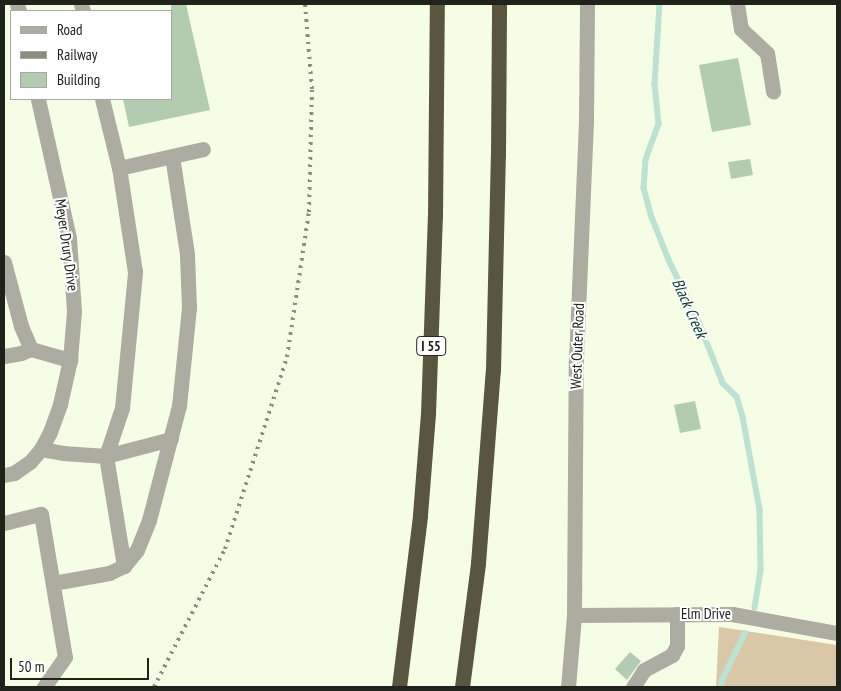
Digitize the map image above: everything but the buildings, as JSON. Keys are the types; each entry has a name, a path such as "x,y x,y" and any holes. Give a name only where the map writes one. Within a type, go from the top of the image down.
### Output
{"highway":[{"name":"I 55","path":"399,687 420,515 428,414 435,216 437,4"},
{"path":"462,687 478,564 493,370 498,174 499,4"}],"street":[{"name":"West Outer Road","path":"568,687 574,615 576,360 586,120 587,4"},
{"path":"737,4 741,29 767,53 774,92"},
{"name":"Meyer Drury Drive","path":"4,475 14,473 30,462 41,448 50,432 60,404 70,360 74,311 69,238 38,100"},
{"path":"102,100 119,168 135,272 122,408 106,456 124,566"},
{"path":"119,168 203,149"},
{"path":"53,583 109,573 124,566 136,550 149,520 179,406 188,307 187,254 172,156"},
{"path":"4,262 22,326 31,349"},
{"path":"4,356 21,354 31,349 70,360"},
{"path":"41,448 63,453 106,456 171,439"},
{"path":"4,523 41,514 65,657 44,687"},
{"path":"632,687 644,670 672,655 676,646 677,614"},
{"name":"Elm Drive","path":"574,615 732,614 837,633"}],"shaded area":[{"path":"719,627 837,645 837,687 716,687"}],"waterway":[{"name":"Black Creek","path":"660,4 655,84 659,124 646,160 644,188 652,217 669,260 699,322 723,383 737,397 743,417 760,510 761,570 755,608"},
{"name":"Black Creek","path":"721,687 722,680 745,633"}],"railway":[{"path":"154,687 225,549 287,357 309,212 312,89 305,4"}]}
